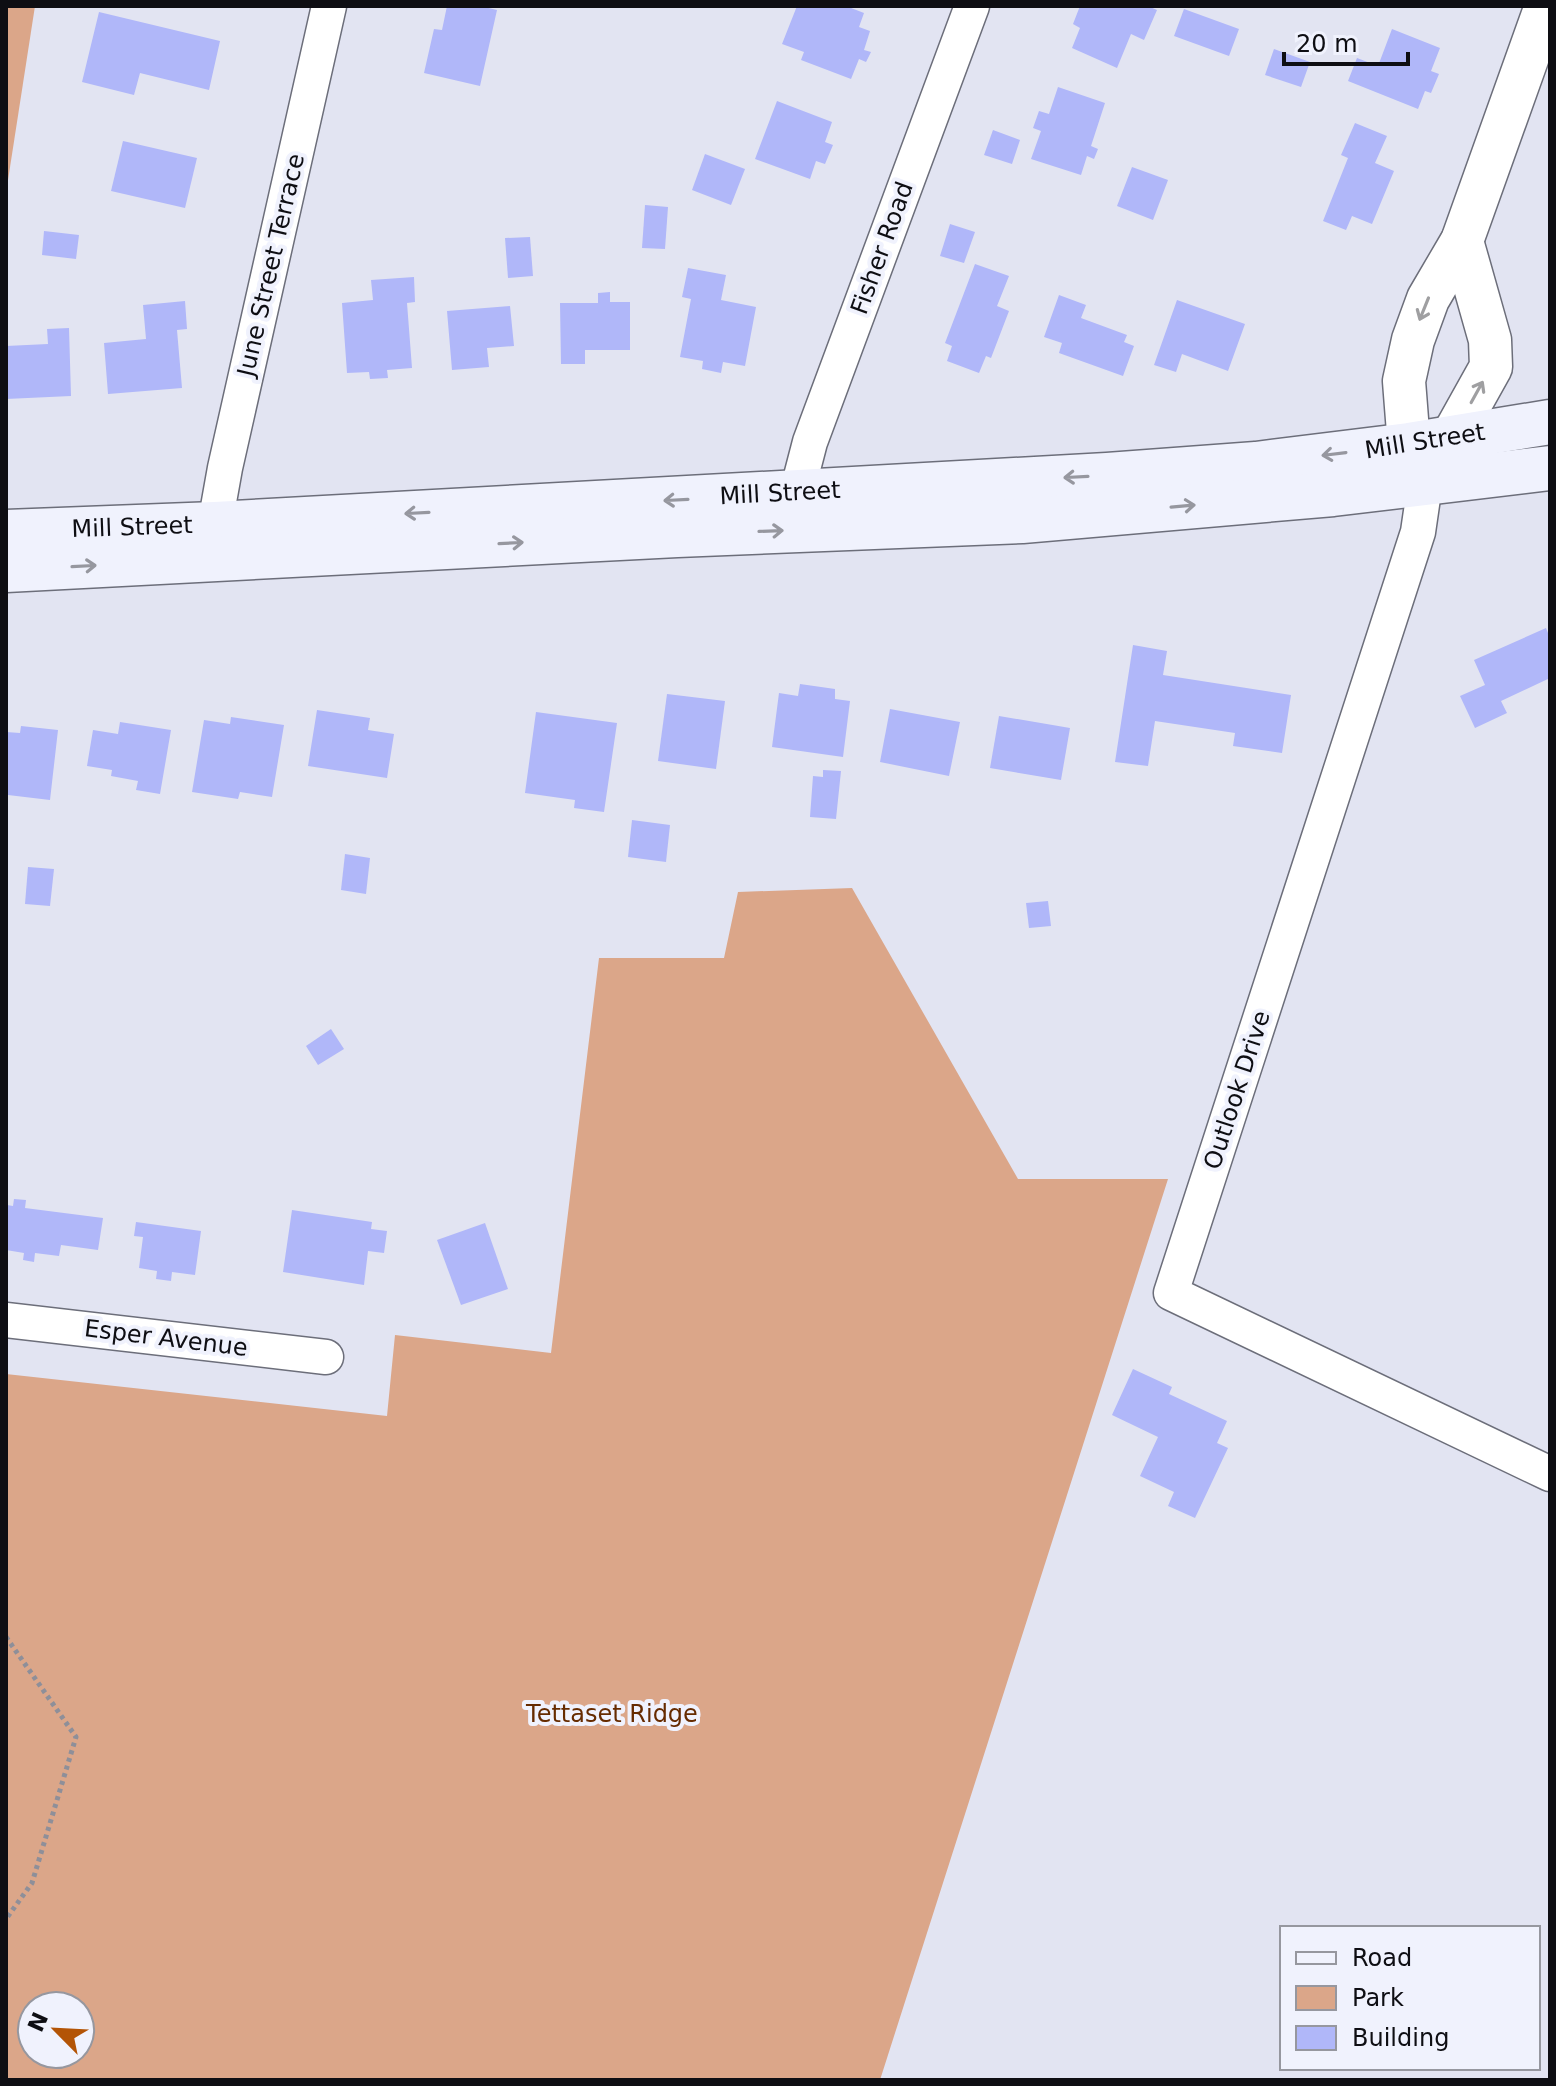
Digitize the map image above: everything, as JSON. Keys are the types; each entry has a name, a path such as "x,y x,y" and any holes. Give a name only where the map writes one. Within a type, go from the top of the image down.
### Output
{"main road":[{"name":"Mill Street","path":"6,532 215,524 1181,470 1409,445 1550,422"},
{"name":"Mill Street","path":"6,570 677,535 1022,521 1425,484 1550,468"}],"street":[{"name":"June Street Terrace","path":"215,524 329,6"},
{"name":"Fisher Road","path":"797,492 810,442 972,6"},
{"path":"1425,484 1409,445 1405,369 1428,299 1462,241 1546,6"},
{"path":"1425,484 1491,367 1490,340 1462,241"},
{"name":"Outlook Drive","path":"1425,484 1418,532 1171,1293 1550,1474"},
{"name":"Esper Avenue","path":"6,1320 326,1357"}],"path":[{"path":"6,1637 76,1737 32,1883 6,1919"}],"green space":[{"path":"6,6 35,6 6,193"},
{"name":"Tettaset Ridge","path":"852,888 1018,1179 1168,1179 880,2080 6,2080 6,1374 387,1416 395,1335 551,1353 599,958 724,958 738,892"}],"building":[{"path":"447,6 480,6 497,10 480,86 424,73 434,29 442,30"},
{"path":"797,6 846,6 864,13 859,27 870,31 864,50 871,52 866,62 859,59 851,79 801,60 804,52 782,44"},
{"path":"1080,6 1148,6 1157,10 1144,40 1131,34 1117,68 1072,48 1080,28 1073,24"},
{"path":"1184,9 1239,29 1229,56 1174,36"},
{"path":"99,12 220,41 209,90 140,73 134,95 82,82"},
{"path":"1392,29 1440,48 1431,71 1439,74 1431,93 1425,91 1418,109 1348,81 1357,58 1378,66"},
{"path":"1274,49 1310,62 1301,87 1265,75"},
{"path":"1058,87 1105,103 1091,146 1098,149 1094,159 1087,156 1081,175 1031,159 1041,131 1033,128 1039,111 1049,114"},
{"path":"777,101 832,122 825,142 833,145 825,164 816,161 810,179 755,159"},
{"path":"1355,123 1387,136 1375,163 1394,171 1372,224 1352,216 1346,230 1323,221 1348,158 1341,155"},
{"path":"993,130 1020,140 1012,164 984,155"},
{"path":"123,141 197,158 185,208 111,191"},
{"path":"705,154 745,169 731,205 692,190"},
{"path":"1132,167 1168,180 1153,220 1117,206"},
{"path":"645,205 668,207 665,249 642,248"},
{"path":"950,224 975,232 964,263 940,256"},
{"path":"44,231 79,235 76,259 42,255"},
{"path":"530,237 533,276 508,278 505,238"},
{"path":"975,264 1009,276 997,306 1009,311 991,358 986,356 979,373 947,361 952,346 945,343"},
{"path":"688,268 726,275 721,300 756,307 745,366 723,362 721,373 702,369 703,361 680,357 691,299 682,297"},
{"path":"414,277 415,302 407,303 412,368 387,370 388,378 370,379 369,372 347,373 342,303 373,300 371,280"},
{"path":"610,292 610,302 630,302 630,350 585,350 585,364 561,364 560,303 598,303 598,293"},
{"path":"1059,295 1086,305 1081,318 1127,335 1124,342 1134,346 1123,376 1059,353 1062,343 1044,337"},
{"path":"1177,300 1245,324 1228,371 1182,354 1176,372 1154,365"},
{"path":"185,301 187,329 177,330 182,388 108,394 104,343 146,339 143,305"},
{"path":"510,306 514,346 487,348 489,367 452,370 447,311"},
{"path":"69,328 71,396 6,399 6,346 48,344 47,329"},
{"path":"1546,628 1550,638 1550,678 1501,701 1507,713 1475,728 1460,696 1485,685 1474,660"},
{"path":"1133,645 1167,651 1163,675 1291,695 1282,753 1233,746 1235,733 1155,721 1148,766 1115,762"},
{"path":"800,684 835,689 835,699 850,701 843,757 772,747 779,693 798,696"},
{"path":"667,694 725,701 716,769 658,761"},
{"path":"890,709 960,722 949,776 880,762"},
{"path":"317,710 370,718 368,730 394,734 387,778 308,766"},
{"path":"536,712 617,723 604,812 574,808 575,800 525,793"},
{"path":"999,716 1070,728 1061,780 990,768"},
{"path":"231,717 284,725 272,797 240,792 238,799 192,792 204,720 230,724"},
{"path":"120,722 171,730 160,794 136,790 138,781 111,776 112,770 87,766 93,730 118,734"},
{"path":"21,726 58,730 50,800 8,795 6,732 20,733"},
{"path":"823,770 841,771 836,819 810,817 813,776 823,777"},
{"path":"632,820 670,825 666,862 628,857"},
{"path":"345,854 370,858 366,894 341,890"},
{"path":"28,867 54,869 50,906 25,904"},
{"path":"1048,901 1051,926 1029,928 1026,903"},
{"path":"331,1029 344,1049 318,1065 306,1046"},
{"path":"14,1199 26,1200 25,1208 103,1218 98,1250 61,1245 59,1256 35,1253 34,1262 23,1260 24,1253 6,1250 7,1205 13,1206"},
{"path":"292,1210 372,1222 371,1229 387,1231 384,1253 368,1251 364,1285 283,1272"},
{"path":"136,1222 201,1231 195,1275 172,1272 171,1281 156,1279 157,1271 139,1268 143,1237 134,1236"},
{"path":"485,1223 508,1289 461,1305 437,1240"},
{"path":"1133,1369 1172,1387 1169,1394 1227,1421 1217,1443 1228,1448 1195,1518 1168,1506 1174,1492 1140,1476 1158,1437 1112,1415"}]}
